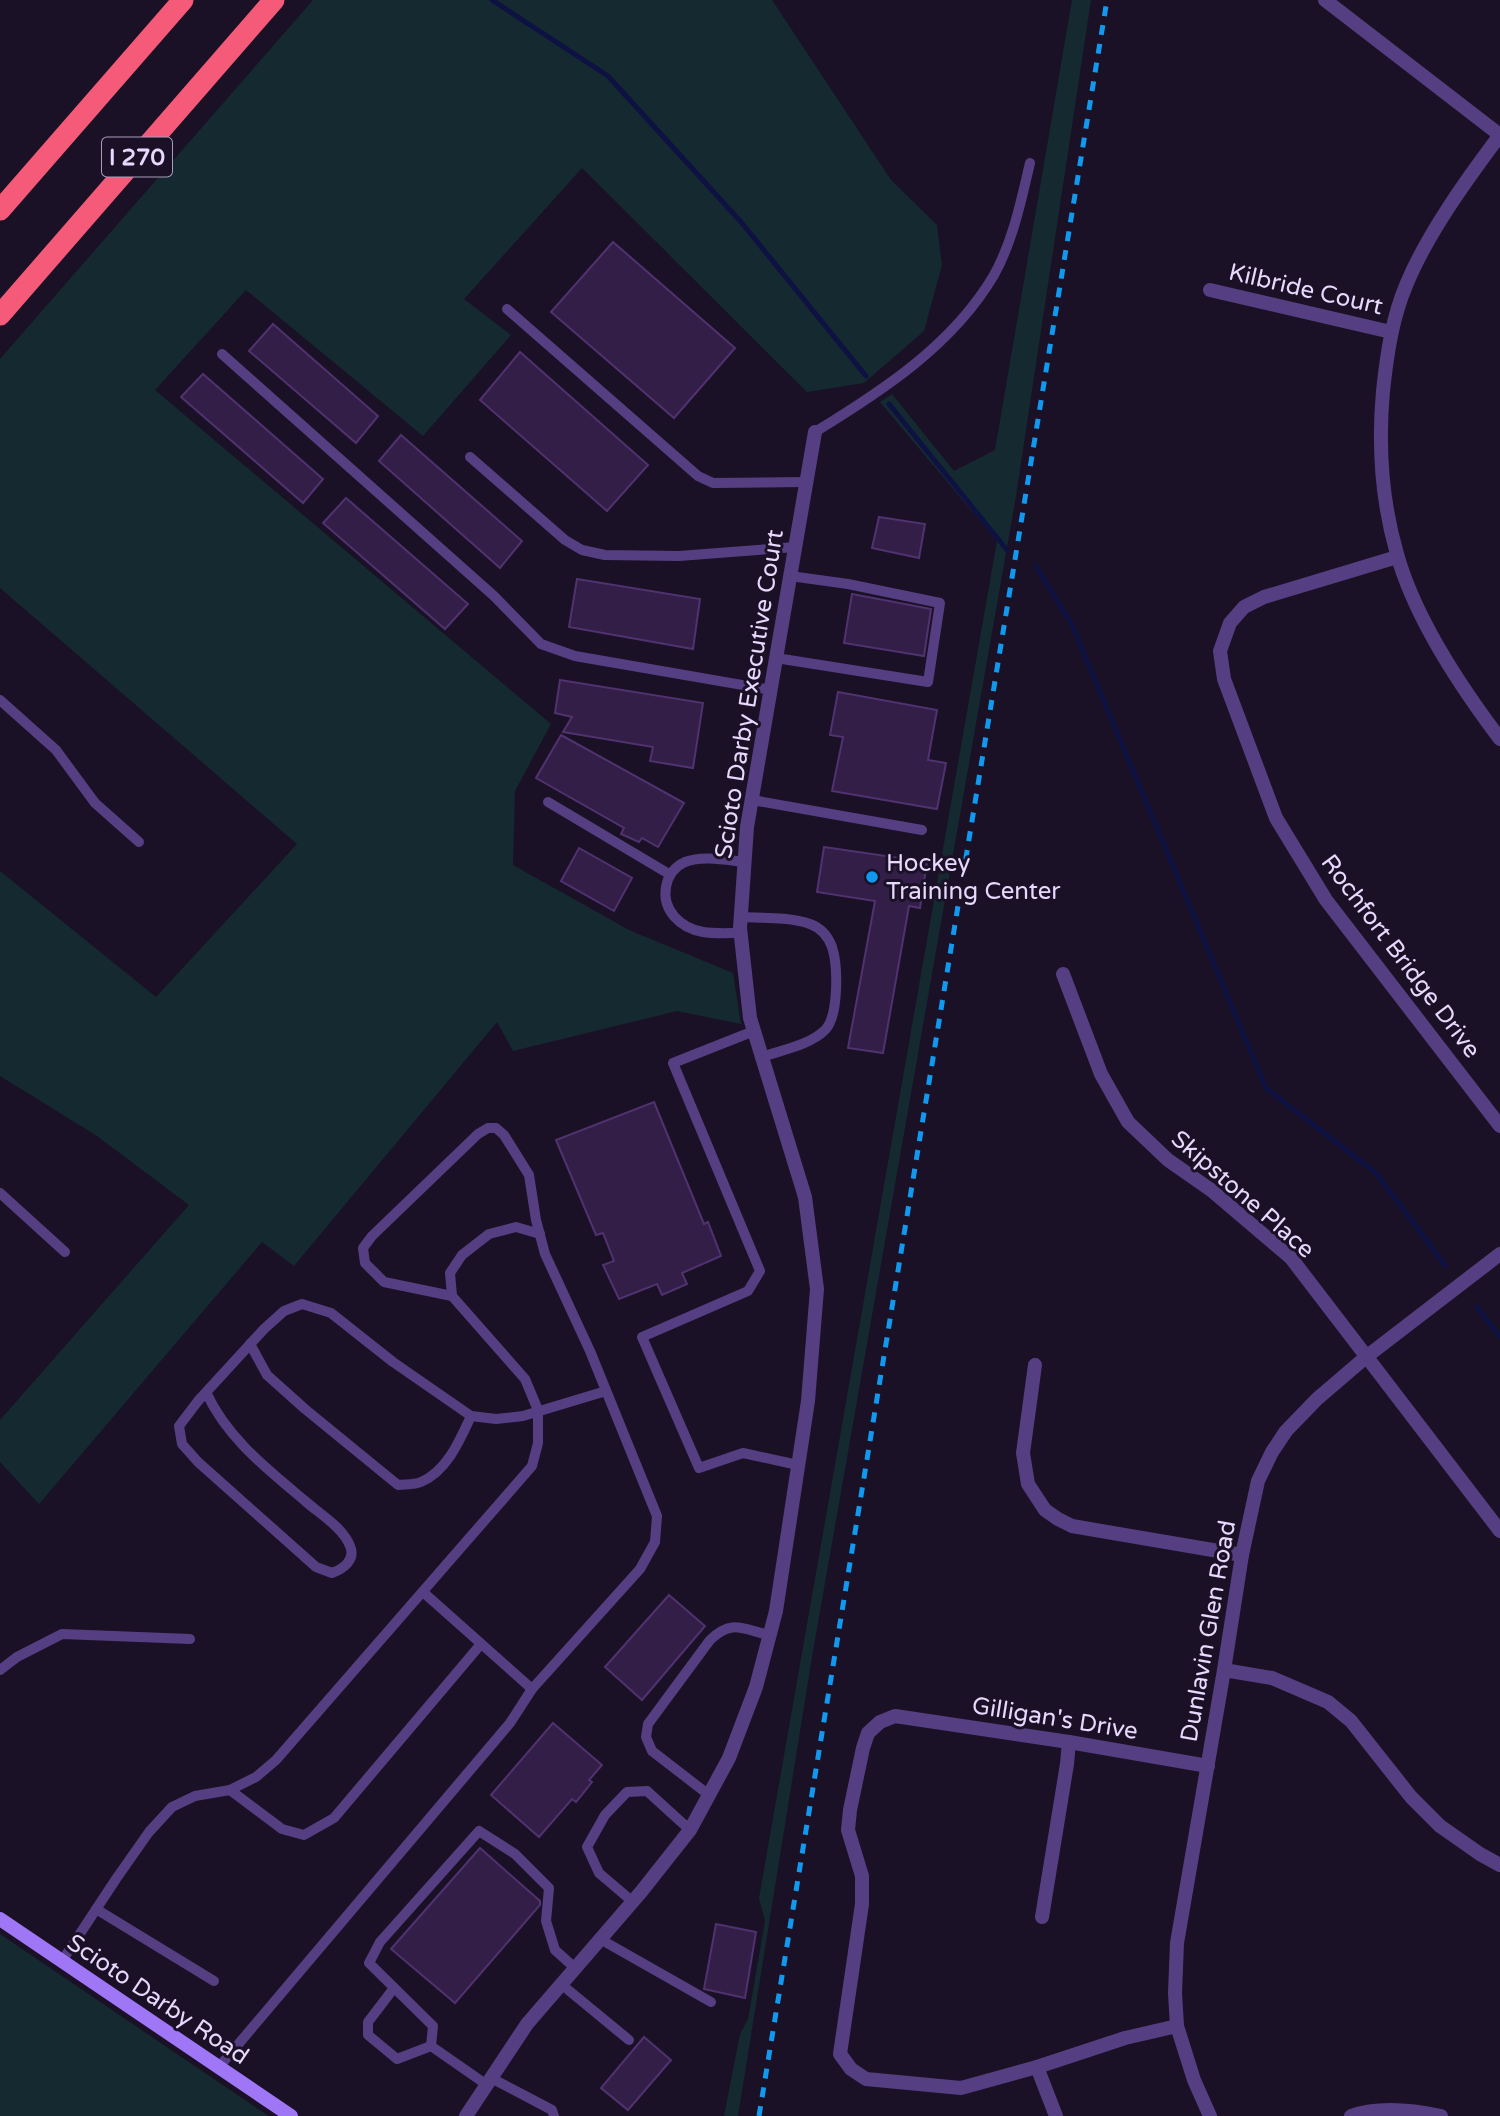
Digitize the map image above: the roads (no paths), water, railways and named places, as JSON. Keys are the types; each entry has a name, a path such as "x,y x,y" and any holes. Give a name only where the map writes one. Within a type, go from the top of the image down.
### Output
{"highway":[{"name":"I 270","path":"0,210 183,0"},
{"name":"I 270","path":"0,315 274,0"}],"main road":[{"name":"Scioto Darby Road","path":"0,1920 291,2116"}],"street":[{"path":"1325,0 1500,135 1425,246 1406,284 1391,332 1381,416 1382,474 1397,557 1407,583 1445,658 1500,739"},
{"name":"Kilbride Court","path":"1210,290 1391,332"},
{"name":"Scioto Darby Executive Court","path":"466,2116 527,2024 633,1902 690,1830 729,1758 756,1687 776,1611 808,1401 817,1289 805,1197 750,1018 741,917 752,800 815,432"},
{"name":"Rochfort Bridge Drive","path":"1397,557 1264,597 1244,607 1230,623 1220,650 1224,679 1276,818 1326,900 1500,1126"},
{"name":"Skipstone Place","path":"1063,974 1101,1074 1128,1122 1168,1160 1211,1190 1291,1258 1500,1531"},
{"name":"Dunlavin Glen Road","path":"1210,2116 1194,2080 1177,2026 1177,1943 1242,1555 1258,1481 1286,1431 1317,1399 1366,1357 1500,1254"},
{"path":"1035,1365 1023,1453 1028,1484 1045,1510 1072,1526 1242,1555"},
{"path":"1224,1670 1272,1678 1328,1702 1351,1721 1411,1797 1440,1826 1500,1865"},
{"name":"Gilligan's Drive","path":"1037,2067 961,2088 866,2079 851,2069 841,2054 862,1903 863,1876 848,1830 868,1733 880,1721 895,1716 1208,1766"},
{"path":"1042,1917 1069,1742"},
{"path":"1056,2116 1037,2067 1125,2038 1177,2026"},
{"path":"1351,2116 1387,2111 1416,2111 1441,2116"}],"lane":[{"path":"815,432 851,410 922,359 965,317 994,274 1017,220 1030,163"},
{"path":"507,309 698,476 713,483 806,482"},
{"path":"222,354 494,596 541,644 575,656 771,690"},
{"path":"470,457 565,540 582,550 606,555 679,555 795,547"},
{"path":"776,658 928,682 940,603 848,584 790,576"},
{"path":"0,700 56,750 95,803 139,842"},
{"path":"752,800 922,830"},
{"path":"548,802 669,874"},
{"path":"741,933 702,932 683,924 671,915 665,890 669,874 683,863 699,859 745,862"},
{"path":"741,917 810,924 824,932 832,946 836,969 833,1017 828,1027 819,1036 762,1057"},
{"path":"754,1031 673,1063 760,1271 748,1291 642,1337 699,1468 743,1452 798,1465"},
{"path":"219,2067 510,1723 532,1689 640,1569 655,1542 657,1516 606,1391 545,1254 529,1175 504,1135 496,1128 488,1128 478,1134 372,1236 363,1248 365,1264 384,1282 452,1296"},
{"path":"0,1193 65,1252"},
{"path":"62,1962 149,1832 173,1807 195,1796 230,1790 256,1777 276,1760 532,1466 538,1443 538,1410 525,1379 452,1296 450,1273 462,1255 489,1234 516,1227 540,1234"},
{"path":"206,1392 231,1434 271,1473 340,1531 351,1546 351,1557 344,1568 332,1573 316,1567 198,1462 182,1444 179,1426 206,1392 284,1311 302,1304 331,1313 393,1362 471,1416 496,1419 523,1416 606,1391"},
{"path":"250,1344 267,1375 304,1409 398,1485 419,1483 439,1470 457,1445 471,1416"},
{"path":"423,1592 532,1689"},
{"path":"709,1795 652,1751 646,1737 648,1724 721,1629 731,1627 769,1635"},
{"path":"0,1670 17,1657 62,1634 190,1639"},
{"path":"230,1790 282,1829 304,1835 334,1818 481,1644"},
{"path":"633,1902 599,1873 587,1847 605,1815 627,1792 647,1791 690,1830"},
{"path":"431,2046 433,2026 369,1963 380,1942 479,1830 515,1854 549,1888 546,1921 555,1950 575,1968"},
{"path":"96,1909 214,1981"},
{"path":"600,1939 711,2002"},
{"path":"561,1984 629,2040"},
{"path":"394,1988 368,2022 368,2035 397,2059 431,2046"},
{"path":"431,2046 489,2081 552,2110 554,2116"}],"waterway":[{"path":"492,0 608,76 741,222 866,376"},
{"path":"889,404 1007,550"},
{"path":"1036,566 1072,625 1266,1088 1376,1173 1445,1265"},
{"path":"1477,1307 1500,1337"}],"railway":[{"path":"759,2116 1107,0"}],"place":[{"name":"Hockey Training Center","path":"872,877"}]}
